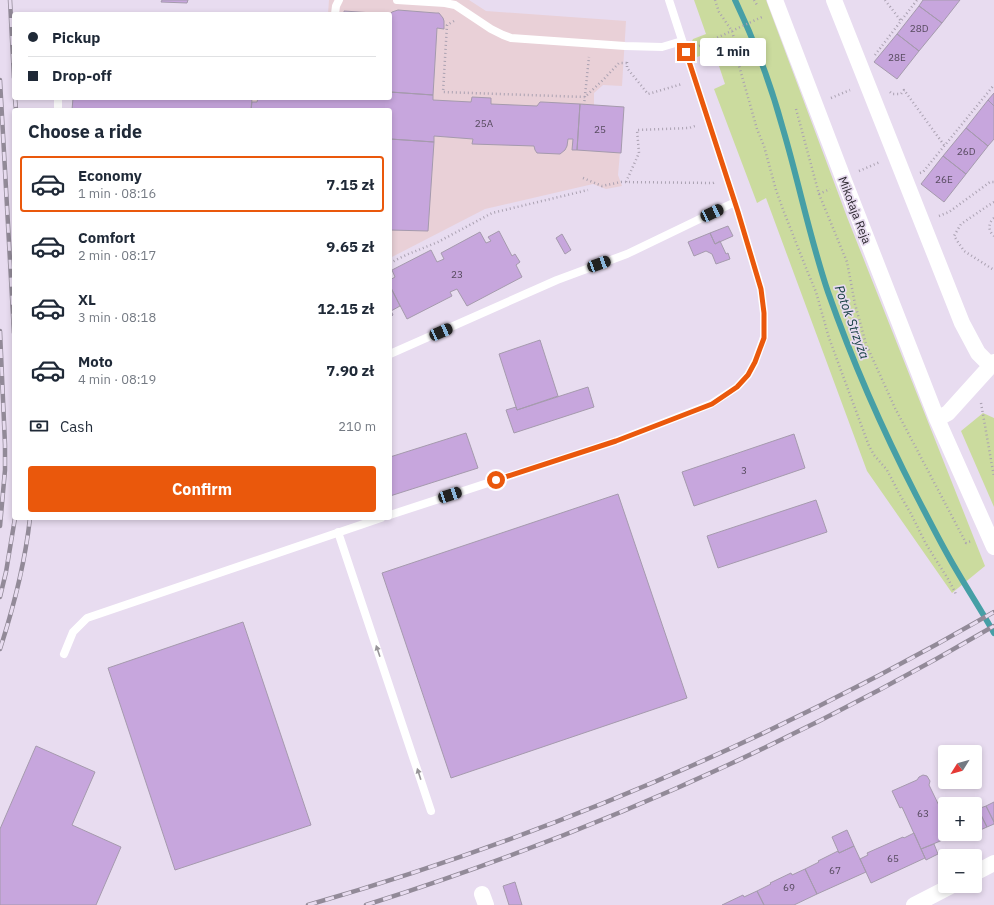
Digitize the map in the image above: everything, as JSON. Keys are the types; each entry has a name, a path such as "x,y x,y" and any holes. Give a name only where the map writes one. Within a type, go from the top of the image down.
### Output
{"street":[{"name":"Mikołaja Reja","path":"775,0 937,419 991,537"},
{"path":"834,0 962,322 978,353 992,364 948,413 937,419"},
{"path":"982,869 994,863"},
{"path":"914,905 938,893"}],"lane":[{"path":"335,12 339,0"},
{"path":"397,0 455,5 503,35 512,38 591,44 662,47 682,41"},
{"path":"392,514 616,441 712,404 737,387 748,375 755,362 764,338 764,313 761,289 735,202 669,0"},
{"path":"392,353 556,280 627,254 735,202"},
{"path":"64,654 73,632 87,618 375,520"},
{"path":"338,532 431,811"}],"path":[{"path":"714,0 720,12 733,30 736,55 756,129 764,146 776,190 816,292 829,338 867,440 874,455 887,470 926,544 956,595"},
{"path":"885,0 901,21"},
{"path":"873,57 917,0"},
{"path":"467,13 447,24 443,92 585,97 619,64 627,63"},
{"path":"762,17 764,24"},
{"path":"686,52 756,20"},
{"path":"584,105 591,44"},
{"path":"628,46 627,68 648,94 695,80"},
{"path":"906,180 923,172 994,85"},
{"path":"886,89 892,94 901,94 904,90 944,145"},
{"path":"794,104 819,194 847,262 855,304 866,344 895,408 966,544 991,537"},
{"path":"626,182 638,153 637,130 689,128 708,121"},
{"path":"856,172 896,156"},
{"path":"583,178 602,186 621,182 713,183 727,178"},
{"path":"923,223 949,212 985,185 990,182 994,182"},
{"path":"392,262 438,242 492,213 588,190"},
{"path":"994,202 961,224 954,236 964,250 994,270"},
{"path":"994,218 989,224 989,229 994,236"},
{"path":"976,382 994,477"}],"shaded area":[{"path":"329,0 469,0 486,11 626,21 622,86 603,85 594,93 594,105 624,107 618,175 622,186 606,189 593,184 485,209 392,257 392,108 251,108 252,100 392,100 392,12 328,12"}],"green space":[{"path":"694,0 766,0 847,217 985,566 952,593 867,471 766,198 757,203 714,89 725,84 714,51 697,57 692,41 693,39 706,34"},
{"path":"983,413 994,418 994,507 961,431"}],"building":[{"path":"162,0 188,0 187,3 161,2"},
{"path":"923,0 960,0 942,23 919,6"},
{"path":"919,6 942,23 919,51 897,34"},
{"path":"398,10 439,13 443,18 444,29 437,28 433,95 392,92 392,12"},
{"path":"897,34 919,51 897,79 874,62"},
{"path":"392,92 433,95 433,100 471,102 472,97 491,98 491,104 537,106 540,102 542,102 580,104 577,150 572,150 573,139 568,139 565,150 560,154 537,153 534,146 472,144 473,139 434,136 434,142 392,139 392,108 251,108 252,102 257,102 258,100 392,100"},
{"path":"994,93 994,106 988,100"},
{"path":"73,100 252,100 251,108 72,108"},
{"path":"988,100 994,106 994,139 988,146 966,128"},
{"path":"580,104 624,107 621,153 577,150"},
{"path":"966,128 988,146 966,174 943,156"},
{"path":"392,139 434,142 428,231 392,230"},
{"path":"943,156 966,174 944,202 921,184"},
{"path":"728,226 733,236 715,244 710,233"},
{"path":"499,231 512,256 515,254 520,262 516,265 522,277 467,306 457,289 450,292 452,296 407,319 392,290 392,279 395,277 392,270 431,250 437,262 444,259 441,253 480,232 486,243 491,241 488,237"},
{"path":"710,233 715,244 720,241 730,259 716,264 712,254 706,251 694,256 688,242"},
{"path":"562,234 571,250 565,254 556,238"},
{"path":"392,290 400,306 392,310"},
{"path":"540,340 558,396 517,410 499,354"},
{"path":"588,387 594,407 514,433 506,410 516,407 517,410"},
{"path":"466,433 478,468 392,495 392,456"},
{"path":"794,434 805,468 694,506 682,472"},
{"path":"618,494 687,698 451,778 382,573"},
{"path":"816,500 827,532 718,568 707,536"},
{"path":"243,622 311,825 175,870 108,668"},
{"path":"36,746 95,772 72,825 121,847 96,905 0,905 0,829"},
{"path":"923,775 927,776 930,781 929,785 938,804 938,841 940,841 921,849 902,807 900,808 892,791 917,780"},
{"path":"994,802 994,822 986,806"},
{"path":"986,806 994,824 987,827 982,817 982,808"},
{"path":"982,817 987,827 982,829"},
{"path":"847,830 854,846 839,853 832,837"},
{"path":"914,833 925,858 871,883 860,859 868,855 867,853"},
{"path":"934,844 938,854 926,860 921,849"},
{"path":"854,846 866,872 817,894 805,869 838,851 839,853"},
{"path":"805,869 817,894 794,905 764,905 757,891 791,873 792,875"},
{"path":"515,882 522,905 509,905 503,886"},
{"path":"757,891 764,905 722,905 743,895 744,897"}],"waterway":[{"name":"Potok Strzyża","path":"735,0 756,48 773,96 828,292 858,370 891,445 916,495 950,559 994,633"}],"railway":[{"path":"10,0 12,39"},
{"path":"0,80 12,297"},
{"path":"15,100 16,108"},
{"path":"0,331 5,445 5,470 0,526"},
{"path":"0,597 6,572 15,520"},
{"path":"0,649 18,584 30,520"},
{"path":"308,905 398,878 486,848 574,815 660,780 829,701 912,658 994,612"},
{"path":"366,905 529,849 688,783 843,709 994,626"}],"route":[{"path":"496,480 616,441 712,404 737,387 748,375 755,362 764,338 764,313 761,289 738,212 686,52"}]}
